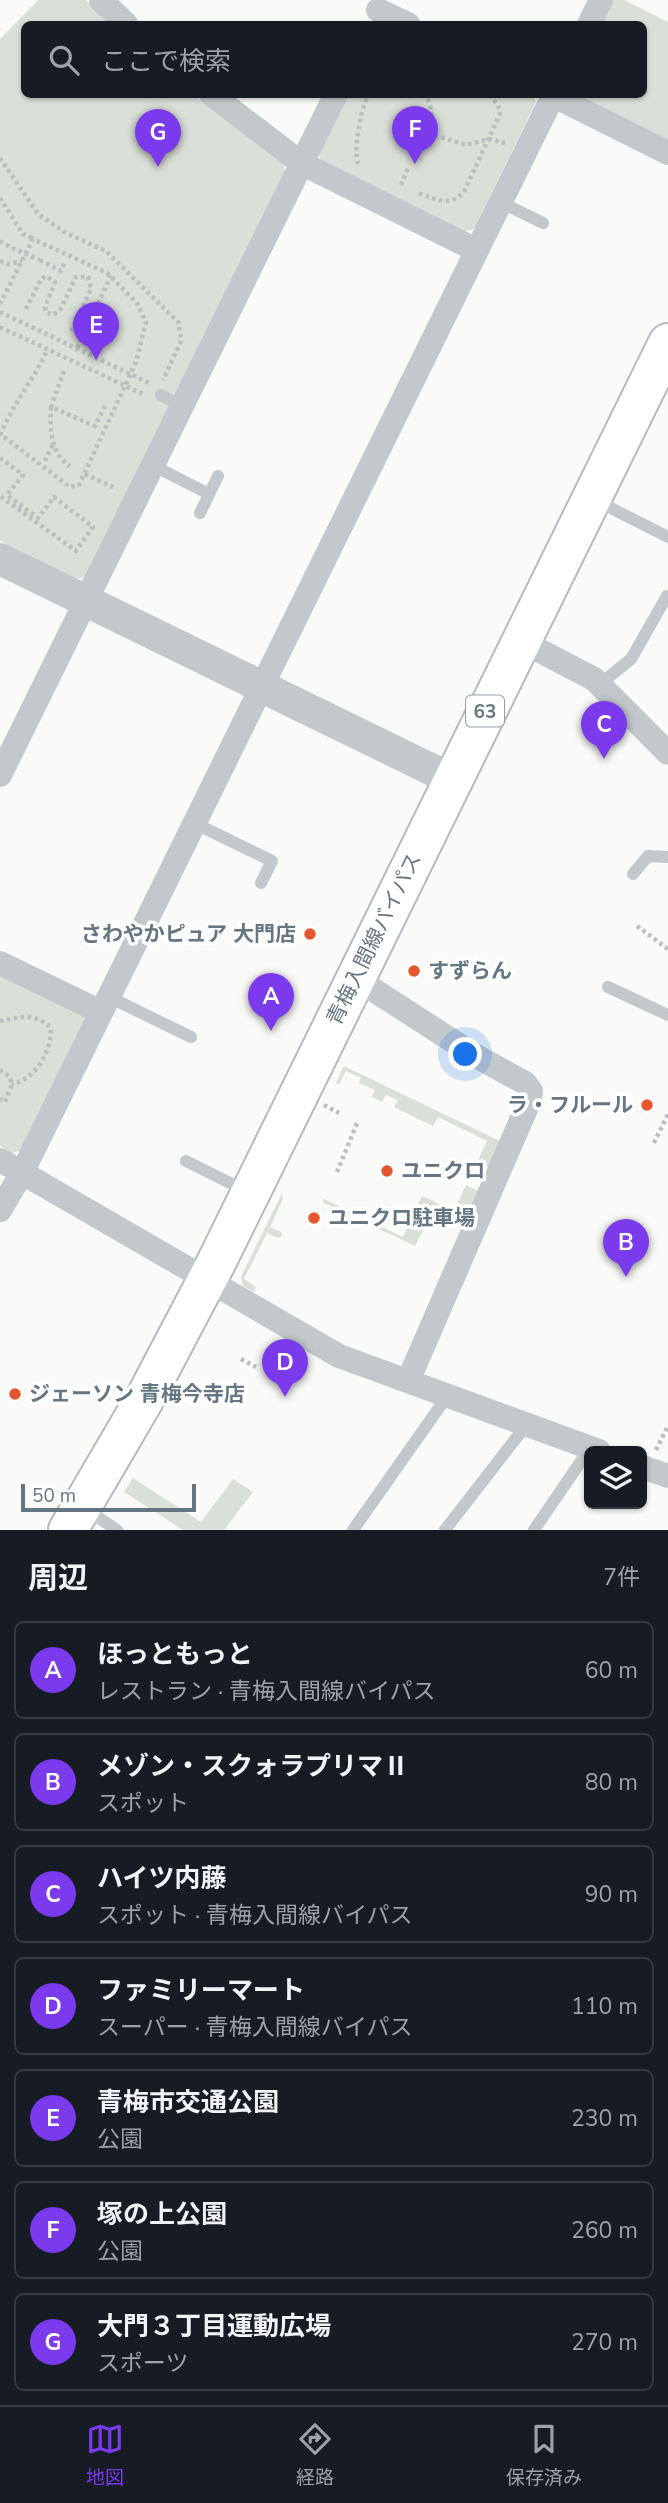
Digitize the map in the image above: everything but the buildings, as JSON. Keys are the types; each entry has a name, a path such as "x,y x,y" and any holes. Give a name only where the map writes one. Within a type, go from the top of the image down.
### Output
{"main road":[{"name":"青梅入間線バイパス","path":"75,1518 145,1401 208,1279 451,779 668,343"}],"street":[{"path":"101,0 124,21"},
{"path":"590,21 601,0"},
{"path":"378,11 401,21"},
{"path":"216,98 302,163 476,250"},
{"path":"0,775 152,466 167,396 302,163 335,98"},
{"path":"0,1210 22,1173 551,98"},
{"path":"558,98 668,153"},
{"path":"0,559 451,779"},
{"path":"521,641 594,678 668,752"},
{"path":"0,963 105,1004"},
{"path":"355,978 417,1015 421,1023 525,1083 531,1091 529,1102 408,1381"},
{"path":"0,1160 339,1356 584,1446"},
{"path":"647,1469 668,1476"}],"lane":[{"path":"500,202 543,223"},
{"path":"152,466 209,494"},
{"path":"200,513 218,476"},
{"path":"592,498 668,537"},
{"path":"599,685 631,659 667,596"},
{"path":"194,823 272,861 261,883"},
{"path":"634,874 648,856 668,857"},
{"path":"608,987 668,1015"},
{"path":"105,1004 191,1038"},
{"path":"186,1161 250,1193"},
{"path":"353,1530 448,1395"},
{"path":"445,1530 527,1424"},
{"path":"534,1530 584,1463"},
{"path":"75,1518 117,1530"}],"path":[{"path":"366,98 361,106 362,127 356,145 356,163 367,168"},
{"path":"421,141 428,133 433,119 432,106 427,98"},
{"path":"390,179 439,201 456,200 470,181 500,114 498,105 492,98"},
{"path":"428,133 466,145 489,139 525,150"},
{"path":"0,158 38,214 66,233 106,251 179,323 181,341 167,396"},
{"path":"401,185 408,168"},
{"path":"0,198 23,234 111,276 137,303 146,322 141,347 85,474 79,485 70,487 0,434 14,404 32,382 48,349"},
{"path":"0,303 33,239"},
{"path":"0,242 61,271 65,262"},
{"path":"0,261 9,264 22,261"},
{"path":"26,309 44,277 50,276 55,282 45,307 46,312 53,315 60,310 76,277 88,277 91,289 71,331"},
{"path":"77,348 111,276"},
{"path":"0,312 130,374 167,396"},
{"path":"0,327 153,399 167,396"},
{"path":"64,371 51,407 53,444 60,458 70,466"},
{"path":"51,407 95,426 105,406"},
{"path":"45,461 53,444"},
{"path":"0,458 23,475 7,495 38,518 54,498 93,527 76,551 0,496"},
{"path":"85,474 114,489 120,478"},
{"path":"636,926 668,949"},
{"path":"0,1021 32,1017 42,1020 51,1029 49,1042 36,1071 29,1078 12,1084 0,1110"},
{"path":"0,1070 10,1077 12,1084"},
{"path":"322,1104 340,1112"},
{"path":"654,1143 668,1114"},
{"path":"337,1172 358,1121"},
{"path":"241,1359 256,1367"}],"shaded area":[{"path":"38,0 86,0 108,21 21,21 21,98 198,98 283,162 285,171 86,577 77,579 0,541 0,39"},
{"path":"612,0 624,0 668,22 668,140 581,98 647,98 647,21 602,21"},
{"path":"347,98 534,98 536,102 474,229 464,232 321,162 319,155"},
{"path":"0,970 83,1011 86,1020 22,1150 12,1153 0,1146"},
{"path":"344,1066 504,1143 492,1169 477,1162 487,1141 438,1117 433,1126 394,1107 398,1100 386,1095 382,1102 372,1097 375,1090 359,1083 361,1078 346,1071 339,1084 336,1083"},
{"path":"466,1185 482,1193 467,1227 433,1210 415,1246 322,1202 324,1199 403,1237 422,1196 454,1211"},
{"path":"282,1193 283,1199 270,1227 281,1232 282,1236 278,1238 267,1233 244,1279 256,1287 254,1292 243,1286 241,1277"},
{"path":"133,1478 201,1522 233,1479 253,1492 224,1530 183,1530 124,1492"}],"place":[{"name":"塚の上公園","path":"415,164"},
{"name":"大門３丁目運動広場","path":"158,167"},
{"name":"青梅市交通公園","path":"96,360"},
{"name":"ハイツ内藤","path":"604,759"},
{"name":"さわやかピュア 大門店","path":"310,934"},
{"name":"すずらん","path":"414,971"},
{"name":"ほっともっと","path":"271,1031"},
{"name":"ラ・フルール","path":"647,1105"},
{"name":"ユニクロ","path":"387,1171"},
{"name":"ユニクロ駐車場","path":"314,1218"},
{"name":"メゾン・スクォラプリマⅡ","path":"626,1277"},
{"name":"ジェーソン 青梅今寺店","path":"15,1394"},
{"name":"ファミリーマート","path":"285,1397"}]}
